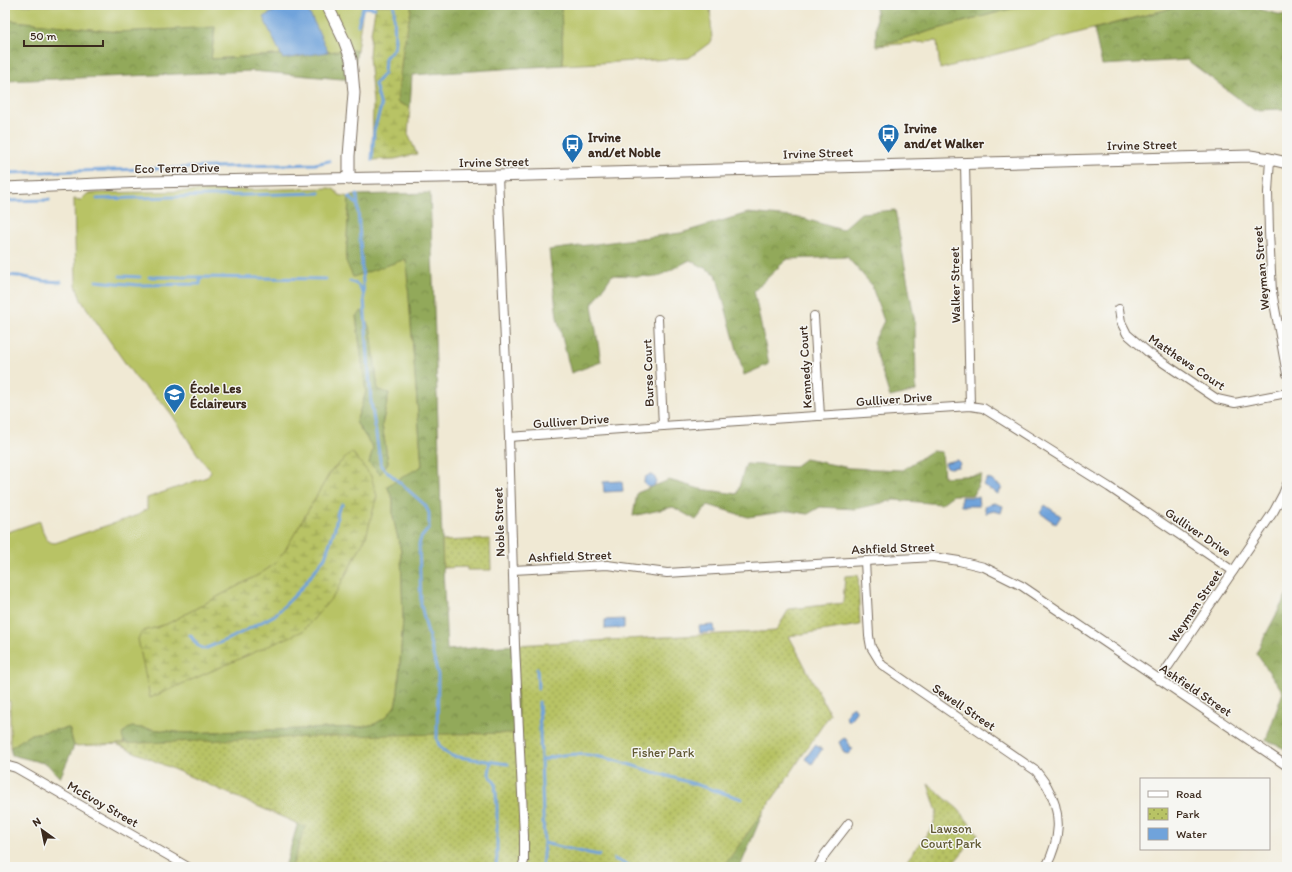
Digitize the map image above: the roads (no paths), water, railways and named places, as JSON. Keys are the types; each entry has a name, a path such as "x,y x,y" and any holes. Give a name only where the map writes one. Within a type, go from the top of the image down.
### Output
{"street":[{"path":"327,5 344,40 351,59 354,93 349,156 349,179"},
{"name":"Irvine Street","path":"349,179 1250,156 1287,163"},
{"name":"Weyman Street","path":"1270,159 1268,192 1272,292 1287,374"},
{"name":"Walker Street","path":"965,163 970,406"},
{"name":"Noble Street","path":"498,176 524,836 524,861 522,867"},
{"name":"Eco Terra Drive","path":"5,188 145,182 349,179"},
{"name":"Matthews Court","path":"1119,309 1121,322 1127,334 1149,353 1217,399 1235,404 1287,393"},
{"name":"Kennedy Court","path":"814,316 820,416"},
{"name":"Burse Court","path":"658,320 662,426"},
{"name":"Gulliver Drive","path":"509,437 970,406 983,408 1109,487 1234,571"},
{"name":"Weyman Street","path":"1159,680 1274,511 1287,484"},
{"name":"Ashfield Street","path":"513,570 607,565 668,573 933,557 984,567 1022,586 1287,766"},
{"name":"Sewell Street","path":"865,561 869,636 871,647 882,665 1036,771 1047,786 1055,803 1058,822 1057,839 1046,867"},
{"name":"McEvoy Street","path":"5,765 16,768 188,867"},
{"path":"818,867 825,854 849,822"}],"water":[{"path":"286,5 305,5 328,52 283,59 263,17"},
{"path":"957,460 960,463 958,467 949,468 946,466 945,463"},
{"path":"650,475 654,477 656,481 654,485 650,487 646,485 644,481 646,477"},
{"path":"988,478 1002,487 998,494 983,485"},
{"path":"622,481 623,491 604,492 603,482"},
{"path":"961,497 978,497 979,506 961,506"},
{"path":"994,503 1003,506 1001,513 994,511 986,513 984,506"},
{"path":"1045,505 1061,516 1056,524 1040,513"},
{"path":"624,619 624,628 605,629 605,620"},
{"path":"714,625 715,632 700,633 699,626"},
{"path":"851,707 856,709 856,712 849,721 847,720 846,716"},
{"path":"844,738 846,739 850,748 853,749 848,754 844,753 839,742"},
{"path":"815,745 822,749 812,764 805,759"}],"waterway":[{"path":"372,160 374,130 381,107 375,84 384,73 385,58 395,47 394,5"},
{"path":"358,25 363,7 375,8"},
{"path":"5,173 315,164 329,161"},
{"path":"97,199 320,193"},
{"path":"357,195 371,402 381,466 425,505 429,513 429,528 421,538 419,544 421,605 438,675 437,739 442,749 452,756 508,764"},
{"path":"349,197 358,205"},
{"path":"5,201 49,200"},
{"path":"5,275 61,282"},
{"path":"120,276 140,277"},
{"path":"149,277 200,277"},
{"path":"96,281 138,285 200,284 200,277 326,279"},
{"path":"350,281 358,285 363,293"},
{"path":"190,635 198,646 204,649 231,638 275,615 300,590 325,557 335,528 338,511 343,504"},
{"path":"537,669 538,689"},
{"path":"539,702 544,843 542,867"},
{"path":"541,761 555,756 570,754 600,757 615,760 742,799"},
{"path":"491,761 489,774 495,783 497,805 496,867"},
{"path":"544,843 599,855"},
{"path":"614,859 632,867"}],"place":[{"name":"Irvine and/et Walker","path":"888,154"},
{"name":"Irvine and/et Noble","path":"573,164"},
{"name":"École Les Éclaireurs","path":"175,414"}],"park label":[{"name":"Fisher Park","path":"663,752"},
{"name":"Lawson Court Park","path":"951,836"}]}
